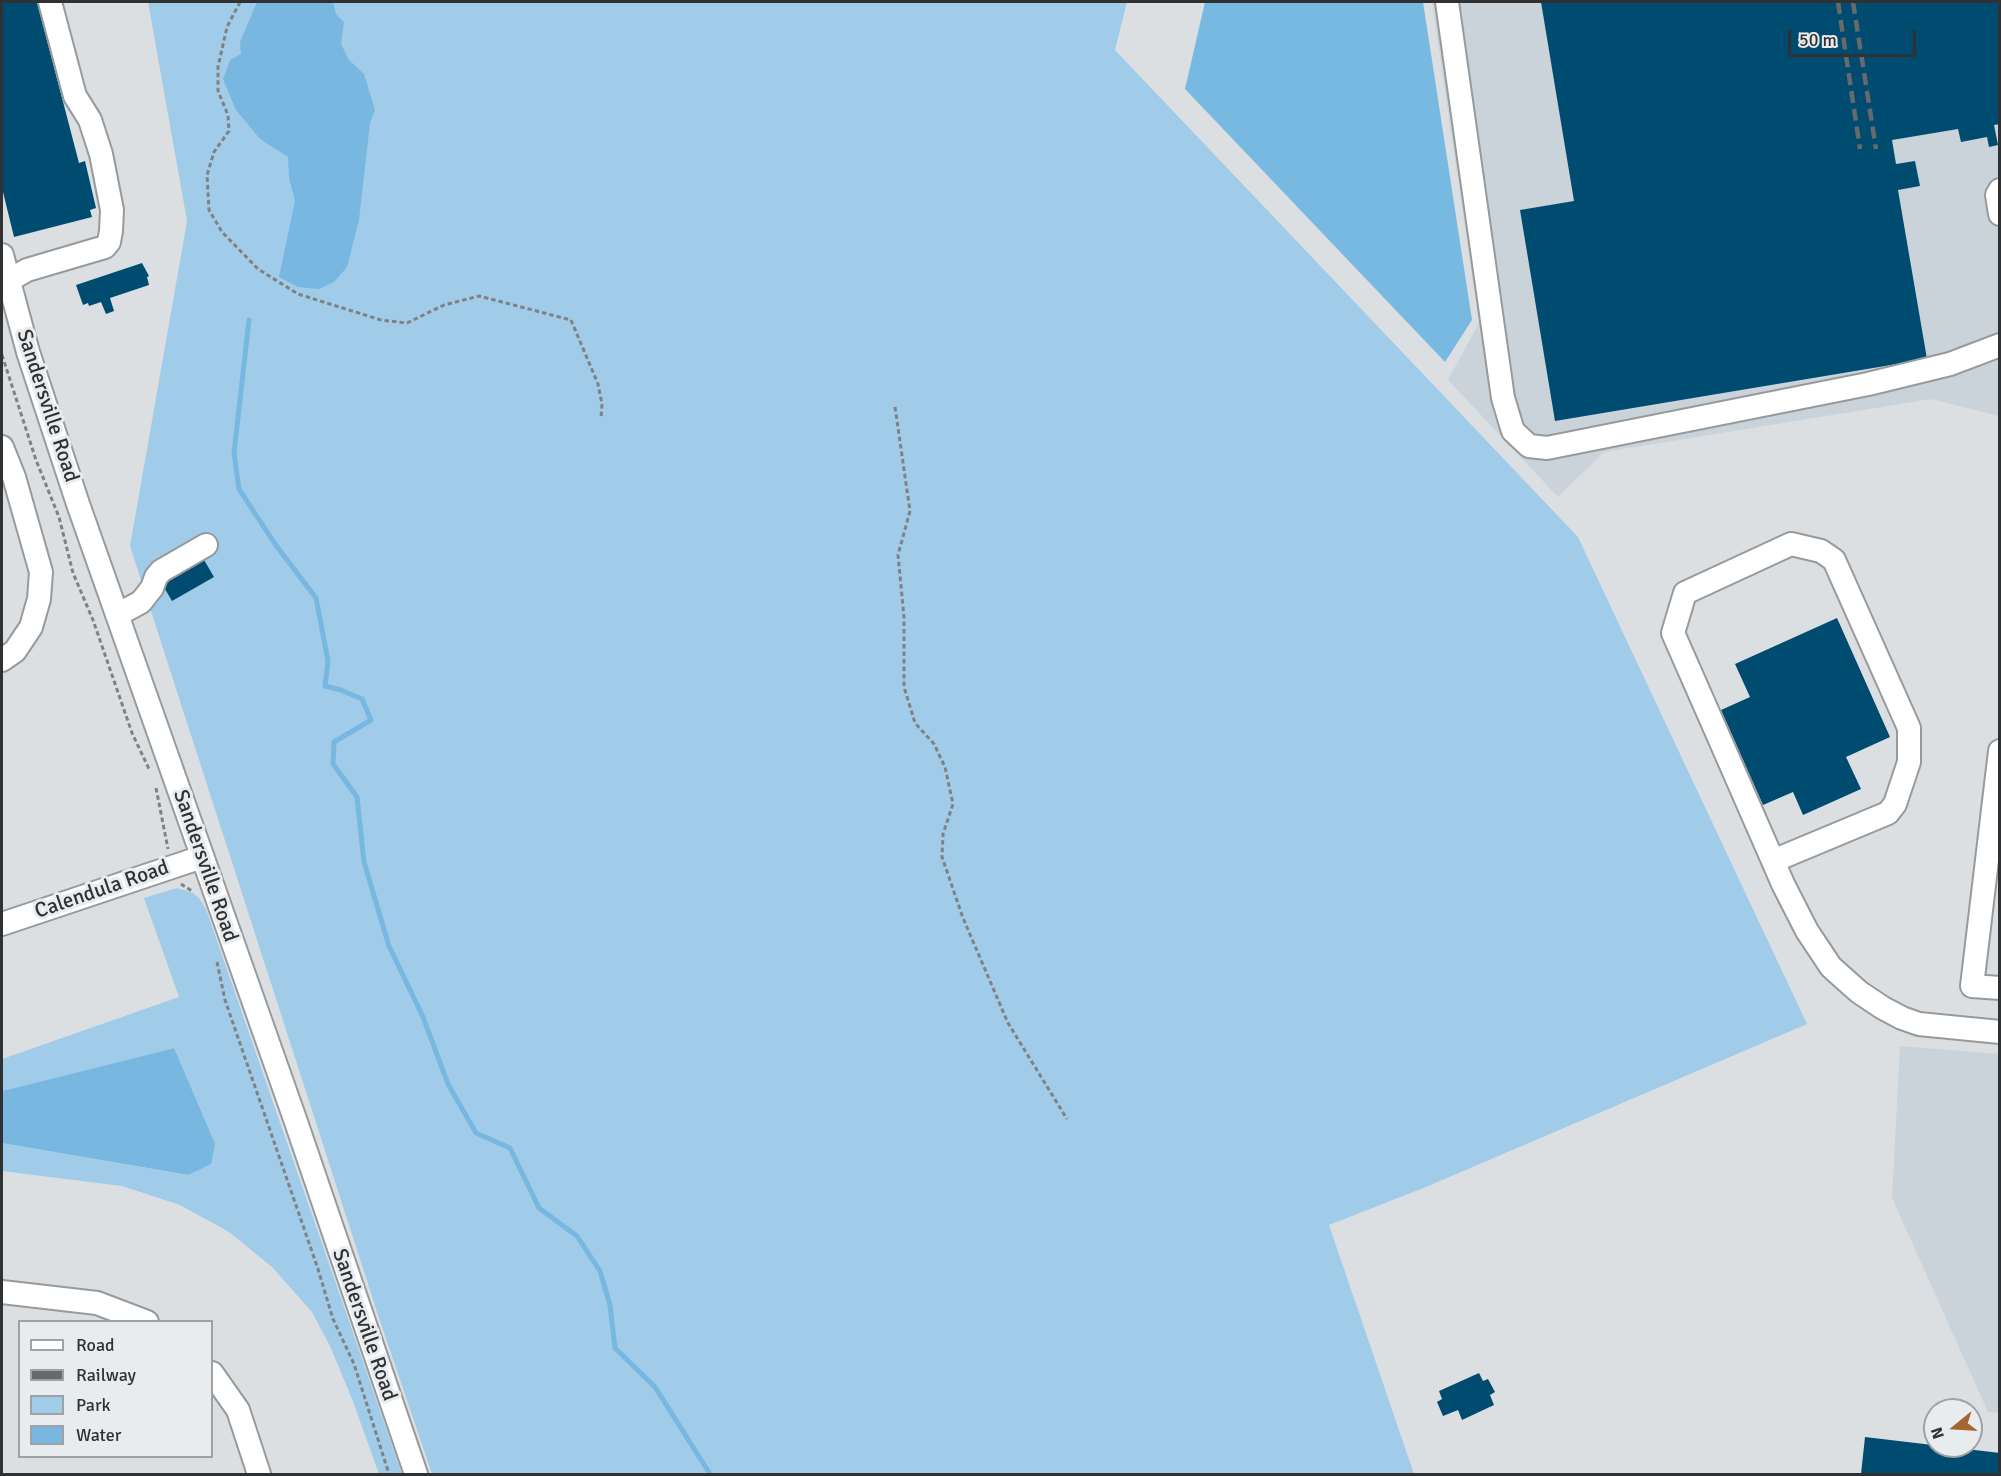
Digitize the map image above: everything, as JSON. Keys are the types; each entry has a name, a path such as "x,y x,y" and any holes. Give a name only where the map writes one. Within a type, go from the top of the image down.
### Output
{"street":[{"path":"8,280 27,270 105,247 109,242 111,231 112,210 101,154 90,120 75,96 50,2"},
{"path":"1447,2 1503,398 1513,431 1529,446 1547,448 1868,384 1950,364 2000,345"},
{"path":"2000,190 1997,195 2000,214"},
{"name":"Sandersville Road","path":"2,255 32,362 117,615 295,1119 416,1474"},
{"path":"2,447 14,477 41,572 39,599 31,627 15,651 2,660"},
{"path":"1773,861 1888,813 1895,804 1909,762 1909,728 1834,560 1821,551 1791,544 1684,593 1673,633 1773,861 1807,932 1831,967 1859,992 1883,1008 1919,1024 2000,1032"},
{"path":"117,615 141,602 161,571 206,545"},
{"path":"2000,751 1972,986 2000,988"},
{"name":"Calendula Road","path":"2,924 202,857"},
{"path":"2,1292 98,1303 142,1320"},
{"path":"213,1374 238,1410 259,1474"}],"path":[{"path":"240,2 227,27 218,67 218,91 228,115 229,131 214,152 207,175 209,210 222,232 258,269 298,294 381,320 407,323 444,305 479,296 571,320 598,384 602,404 601,418"},
{"path":"2,355 36,460 59,518 68,547 72,573 93,620 132,733 156,786 173,866 181,884 191,890 197,900"},
{"path":"895,407 910,511 898,555 904,617 904,687 915,723 934,744 945,767 953,804 943,834 942,857 963,918 1008,1023 1067,1119"},
{"path":"216,955 225,1000 333,1318 354,1364 389,1474"}],"shaded area":[{"path":"1205,2 1423,2 1472,320 1445,362 1185,89"},
{"path":"1432,2 1999,2 1999,416 1931,399 1604,452 1558,497 1448,380 1479,323"},
{"path":"1900,1046 1999,1054 1999,1413 1988,1412 1892,1198"}],"green space":[{"path":"148,2 1127,2 1115,50 1578,537 1807,1024 1426,1187 1329,1225 1414,1474 432,1474 377,1312 130,546 187,221"},
{"path":"177,888 193,893 206,909 402,1474 379,1474 352,1399 330,1346 312,1312 272,1267 229,1232 180,1205 122,1186 2,1171 2,1143 187,1175 174,1048 2,1091 2,1059 179,997 144,898"}],"water":[{"path":"257,2 333,2 336,14 344,22 341,44 349,60 364,74 375,110 370,123 359,220 347,267 334,282 319,289 298,287 279,277 295,201 289,178 288,157 260,139 236,110 223,79 230,60 241,54 240,42"},
{"path":"174,1048 215,1144 211,1164 188,1175 2,1143 2,1091"}],"building":[{"path":"2,2 37,2 79,163 85,161 96,208 90,210 92,217 14,237 2,188"},
{"path":"1541,2 2000,2 2000,124 1994,125 1998,145 1989,147 1987,137 1961,142 1958,129 1892,140 1896,164 1915,161 1920,186 1898,190 1927,359 1555,421 1520,210 1574,201"},
{"path":"142,263 149,276 147,277 149,285 110,298 114,311 106,314 101,302 89,306 88,303 83,305 76,285"},
{"path":"200,553 214,577 172,601 158,577"},
{"path":"1837,618 1890,737 1846,757 1861,789 1803,815 1793,792 1763,805 1721,710 1750,697 1735,664"},
{"path":"1479,1373 1483,1381 1488,1379 1495,1392 1490,1395 1494,1405 1462,1420 1458,1410 1443,1416 1437,1402 1442,1399 1439,1391"},
{"path":"1865,1437 1923,1444 1923,1458 1983,1458 1983,1451 2000,1453 2000,1474 1861,1474"}],"waterway":[{"path":"249,320 234,453 239,489 275,544 316,598 328,661 325,686 362,699 371,720 334,742 333,764 357,797 364,862 389,946 423,1017 448,1084 476,1133 510,1148 539,1208 577,1236 600,1271 610,1305 615,1348 655,1387 710,1474"}],"railway":[{"path":"1838,2 1860,149"},
{"path":"1853,2 1876,149"}]}
